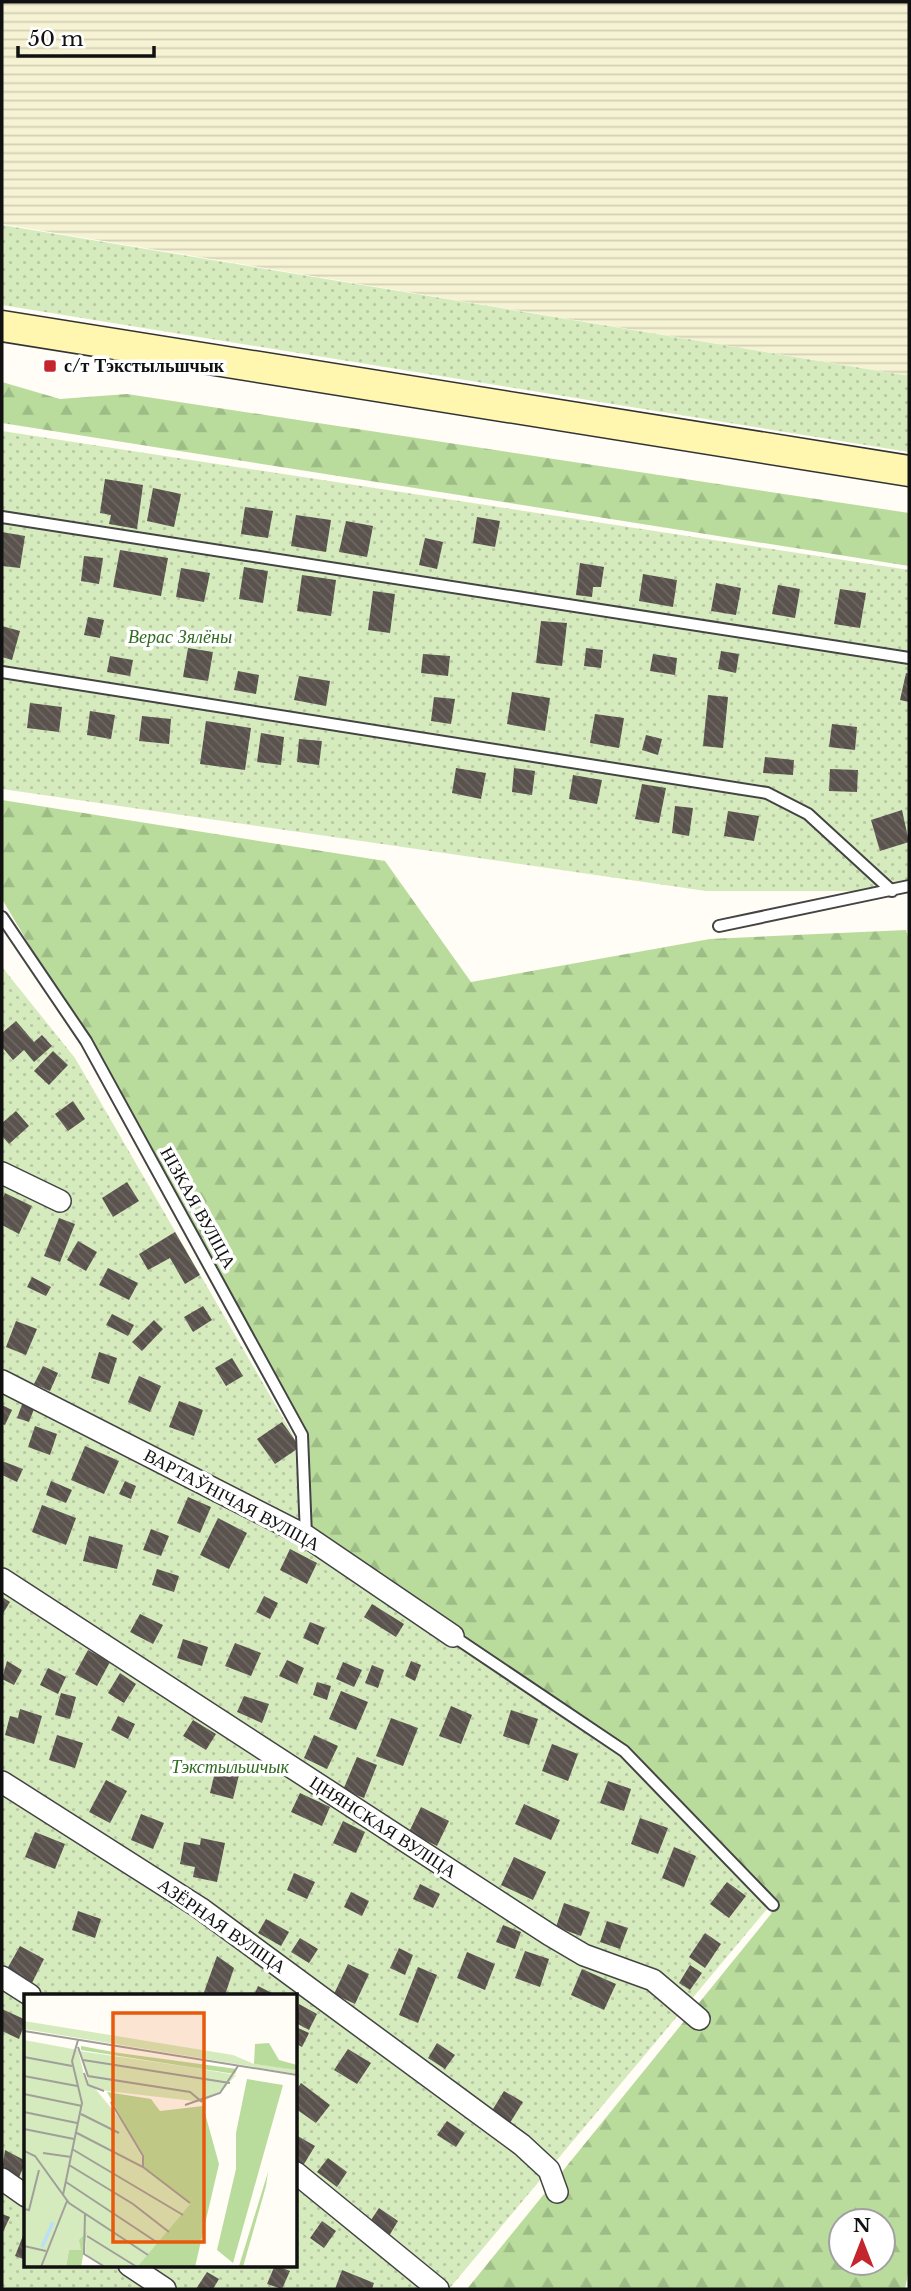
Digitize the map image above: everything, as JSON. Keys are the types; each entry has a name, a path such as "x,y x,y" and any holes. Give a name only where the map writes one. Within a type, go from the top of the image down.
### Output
{"main road":[{"path":"2,326 909,471"}],"street":[{"path":"2,1173 60,1201"},
{"name":"ВАРТАЎНІЧАЯ ВУЛІЦА","path":"2,1381 306,1536 453,1636"},
{"name":"ЦНЯНСКАЯ ВУЛІЦА","path":"2,1579 550,1936 584,1955 653,1980 699,2019"},
{"name":"АЗЁРНАЯ ВУЛІЦА","path":"2,1782 200,1908 500,2128 550,2170 557,2192"},
{"path":"2,1977 28,1994"},
{"path":"298,2175 438,2289"},
{"path":"2,2179 24,2195"},
{"path":"130,2266 165,2289"}],"lane":[{"path":"2,517 909,657"},
{"path":"2,672 767,793 808,814 892,891"},
{"path":"719,926 909,886"},
{"name":"НІЗКАЯ ВУЛІЦА","path":"2,917 86,1041 302,1435 306,1536"},
{"path":"453,1636 624,1751 773,1905"}],"shaded area":[{"path":"2,2 909,2 909,376 2,224"}],"green space":[{"path":"2,225 909,376 909,452 2,305"},
{"path":"2,382 60,399 127,394 909,513 909,566 2,423"},
{"name":"Верас Зялёны","path":"2,431 909,570 909,886 892,891 706,891 2,789"},
{"path":"2,800 385,861 471,982 710,939 906,930 909,940 909,2269 905,2289 467,2289 771,1914 773,1905 624,1751 306,1536 302,1435 86,1041 2,899"},
{"name":"Тэкстыльшчык","path":"2,967 75,1058 294,1437 302,1542 624,1751 767,1909 449,2289 2,2289"}],"building":[{"path":"105,479 143,485 137,529 109,524 111,515 100,513"},
{"path":"153,488 181,494 174,527 147,521"},
{"path":"245,507 273,511 268,538 241,534"},
{"path":"296,515 331,520 326,552 291,546"},
{"path":"477,517 500,521 495,547 473,543"},
{"path":"346,521 373,526 367,557 339,552"},
{"path":"2,532 25,536 20,568 2,566"},
{"path":"425,538 443,542 437,569 419,565"},
{"path":"120,550 168,558 161,596 113,587"},
{"path":"84,556 103,558 99,584 81,581"},
{"path":"580,563 604,567 601,587 593,587 592,597 576,595"},
{"path":"244,567 268,571 263,603 239,599"},
{"path":"181,568 210,573 204,602 176,597"},
{"path":"643,574 677,580 673,607 639,601"},
{"path":"302,575 336,580 331,616 297,611"},
{"path":"716,583 741,588 736,615 711,611"},
{"path":"778,585 800,589 795,618 772,614"},
{"path":"840,589 866,593 860,628 834,624"},
{"path":"373,591 395,594 390,633 368,630"},
{"path":"88,617 104,620 100,638 84,635"},
{"path":"541,621 567,623 562,666 536,663"},
{"path":"2,626 20,631 12,660 2,657"},
{"path":"188,648 213,652 208,681 183,677"},
{"path":"586,648 603,650 601,668 584,666"},
{"path":"721,651 739,654 736,673 718,669"},
{"path":"423,654 450,656 448,676 421,673"},
{"path":"653,654 677,658 675,675 650,671"},
{"path":"110,656 133,660 130,676 107,672"},
{"path":"238,671 259,675 256,694 234,690"},
{"path":"906,673 909,674 909,702 900,700"},
{"path":"299,676 330,681 326,706 294,700"},
{"path":"512,692 550,698 545,731 507,724"},
{"path":"708,695 728,697 723,748 703,746"},
{"path":"434,697 455,699 451,724 431,721"},
{"path":"30,703 62,707 59,732 27,728"},
{"path":"90,711 115,715 111,739 87,735"},
{"path":"595,714 624,718 619,748 590,743"},
{"path":"142,716 171,719 169,744 139,741"},
{"path":"206,721 251,728 245,770 200,764"},
{"path":"832,724 857,727 855,750 829,747"},
{"path":"261,733 284,737 281,765 257,762"},
{"path":"646,735 662,739 658,755 642,750"},
{"path":"299,739 322,741 319,765 297,762"},
{"path":"765,757 794,760 793,775 763,773"},
{"path":"456,768 486,773 481,799 452,793"},
{"path":"514,768 535,771 532,795 512,792"},
{"path":"830,769 858,770 857,792 829,791"},
{"path":"573,775 602,780 597,804 569,799"},
{"path":"642,784 666,788 659,823 635,819"},
{"path":"675,806 693,808 689,836 672,833"},
{"path":"902,810 909,842 880,851 871,820"},
{"path":"728,811 759,816 754,841 724,836"},
{"path":"16,1021 34,1042 42,1035 52,1046 34,1062 24,1050 13,1060 2,1047 2,1033"},
{"path":"53,1051 68,1065 49,1085 34,1071"},
{"path":"73,1101 85,1119 68,1131 55,1114"},
{"path":"16,1111 29,1126 9,1144 2,1136 2,1123"},
{"path":"127,1182 139,1201 113,1217 102,1198"},
{"path":"5,1193 32,1206 19,1234 2,1225 2,1200"},
{"path":"59,1218 75,1224 60,1262 44,1256"},
{"path":"175,1232 200,1275 185,1284 170,1258 148,1270 139,1254"},
{"path":"78,1241 97,1252 86,1271 67,1260"},
{"path":"108,1268 138,1283 129,1300 99,1285"},
{"path":"32,1277 51,1287 46,1296 27,1287"},
{"path":"203,1306 212,1320 193,1332 184,1317"},
{"path":"112,1314 134,1325 128,1336 106,1325"},
{"path":"154,1320 163,1329 142,1351 132,1342"},
{"path":"16,1321 37,1329 26,1355 6,1347"},
{"path":"99,1352 117,1358 109,1384 91,1378"},
{"path":"232,1358 243,1376 226,1386 215,1368"},
{"path":"43,1366 58,1373 50,1391 34,1384"},
{"path":"139,1376 161,1386 150,1412 128,1402"},
{"path":"24,1399 36,1404 29,1422 17,1418"},
{"path":"179,1401 203,1410 194,1436 169,1427"},
{"path":"2,1405 12,1410 5,1425 2,1424"},
{"path":"282,1422 300,1447 275,1464 257,1439"},
{"path":"35,1426 57,1434 50,1455 28,1447"},
{"path":"85,1446 119,1461 104,1494 71,1480"},
{"path":"2,1461 23,1469 17,1482 2,1475"},
{"path":"51,1481 72,1490 66,1503 46,1495"},
{"path":"125,1481 136,1486 131,1499 119,1494"},
{"path":"188,1497 211,1507 200,1533 177,1523"},
{"path":"42,1505 76,1518 66,1545 32,1532"},
{"path":"218,1518 247,1533 229,1569 200,1555"},
{"path":"151,1529 169,1536 161,1556 143,1550"},
{"path":"89,1536 123,1545 117,1569 83,1561"},
{"path":"290,1549 317,1563 307,1584 280,1570"},
{"path":"157,1569 179,1576 174,1592 152,1585"},
{"path":"264,1596 278,1603 270,1619 256,1612"},
{"path":"2,1597 10,1602 2,1615"},
{"path":"372,1604 404,1624 396,1637 364,1617"},
{"path":"140,1614 163,1625 153,1644 130,1632"},
{"path":"310,1622 325,1628 318,1645 303,1638"},
{"path":"183,1639 208,1647 202,1666 177,1658"},
{"path":"235,1643 261,1653 251,1676 225,1666"},
{"path":"88,1650 110,1662 97,1686 75,1674"},
{"path":"287,1660 304,1668 297,1684 279,1676"},
{"path":"7,1661 22,1670 14,1685 2,1679"},
{"path":"411,1661 421,1665 415,1681 405,1676"},
{"path":"343,1662 362,1670 354,1687 336,1679"},
{"path":"372,1665 384,1670 378,1688 365,1683"},
{"path":"48,1668 66,1677 58,1694 40,1685"},
{"path":"120,1673 136,1684 124,1703 108,1693"},
{"path":"317,1682 331,1686 327,1700 313,1695"},
{"path":"341,1691 368,1702 356,1730 329,1719"},
{"path":"61,1693 76,1697 70,1719 55,1715"},
{"path":"244,1696 269,1704 262,1723 237,1712"},
{"path":"451,1706 472,1715 461,1744 439,1736"},
{"path":"20,1709 42,1716 34,1744 5,1735 10,1716 18,1718"},
{"path":"511,1710 538,1719 529,1745 503,1736"},
{"path":"118,1716 135,1724 128,1739 111,1730"},
{"path":"391,1718 418,1728 403,1766 376,1756"},
{"path":"193,1720 216,1734 206,1750 183,1736"},
{"path":"57,1735 83,1743 75,1768 49,1760"},
{"path":"314,1735 338,1746 327,1769 304,1758"},
{"path":"552,1744 578,1754 568,1781 542,1771"},
{"path":"357,1757 377,1765 364,1798 343,1790"},
{"path":"216,1768 239,1775 233,1799 210,1793"},
{"path":"106,1780 127,1791 110,1823 89,1812"},
{"path":"608,1781 631,1789 624,1811 600,1803"},
{"path":"300,1793 330,1807 322,1826 291,1812"},
{"path":"524,1804 560,1820 551,1840 515,1824"},
{"path":"421,1807 449,1821 437,1846 409,1832"},
{"path":"141,1814 164,1823 153,1849 131,1840"},
{"path":"640,1818 668,1828 658,1854 631,1844"},
{"path":"343,1821 365,1832 356,1853 333,1843"},
{"path":"35,1832 65,1844 55,1869 25,1857"},
{"path":"201,1838 225,1843 217,1882 193,1877 195,1867 180,1864 184,1842 200,1845"},
{"path":"674,1847 696,1856 684,1887 662,1878"},
{"path":"514,1857 546,1872 533,1900 501,1885"},
{"path":"294,1873 315,1882 307,1899 287,1890"},
{"path":"727,1882 746,1896 729,1918 710,1904"},
{"path":"420,1884 440,1894 433,1908 413,1899"},
{"path":"351,1892 369,1901 362,1916 344,1907"},
{"path":"564,1903 590,1912 581,1936 556,1927"},
{"path":"78,1911 101,1919 95,1938 72,1930"},
{"path":"266,1919 289,1932 281,1946 258,1933"},
{"path":"607,1921 628,1928 620,1949 600,1942"},
{"path":"503,1925 521,1932 515,1949 496,1942"},
{"path":"705,1933 721,1944 705,1968 689,1957"},
{"path":"300,1938 318,1949 309,1963 291,1952"},
{"path":"20,1946 44,1959 32,1983 7,1969"},
{"path":"399,1948 413,1955 405,1975 390,1968"},
{"path":"525,1951 549,1959 540,1987 515,1978"},
{"path":"467,1952 495,1964 485,1990 457,1978"},
{"path":"217,1956 234,1968 225,1994 203,1994"},
{"path":"348,1964 369,1974 355,2004 334,1994"},
{"path":"690,1965 702,1973 690,1990 679,1983"},
{"path":"418,1967 437,1975 418,2023 399,2015"},
{"path":"582,1969 616,1984 604,2010 571,1995"},
{"path":"258,1986 274,1994 254,1994"},
{"path":"299,2004 317,2014 309,2030 298,2024"},
{"path":"2,2009 24,2019 19,2039 2,2031"},
{"path":"298,2028 309,2033 302,2047 298,2045"},
{"path":"437,2043 455,2055 445,2069 428,2058"},
{"path":"348,2049 371,2063 357,2084 334,2070"},
{"path":"301,2083 330,2105 316,2123 298,2110 298,2087"},
{"path":"504,2091 523,2102 508,2126 490,2114"},
{"path":"447,2121 465,2133 456,2147 437,2135"},
{"path":"298,2136 315,2146 301,2169 298,2167"},
{"path":"5,2150 24,2160 18,2180 2,2171"},
{"path":"328,2158 347,2172 337,2187 317,2172"},
{"path":"379,2208 398,2221 389,2236 369,2223"},
{"path":"2,2214 10,2217 2,2234"},
{"path":"322,2221 336,2231 324,2248 310,2238"},
{"path":"24,2233 24,2259 15,2256"},
{"path":"275,2266 290,2271 282,2289 267,2284"},
{"path":"342,2270 374,2283 372,2289 335,2289"},
{"path":"207,2272 219,2279 213,2289 196,2289"}],"place":[{"name":"с/т Тэкстыльшчык","path":"50,366"}]}
